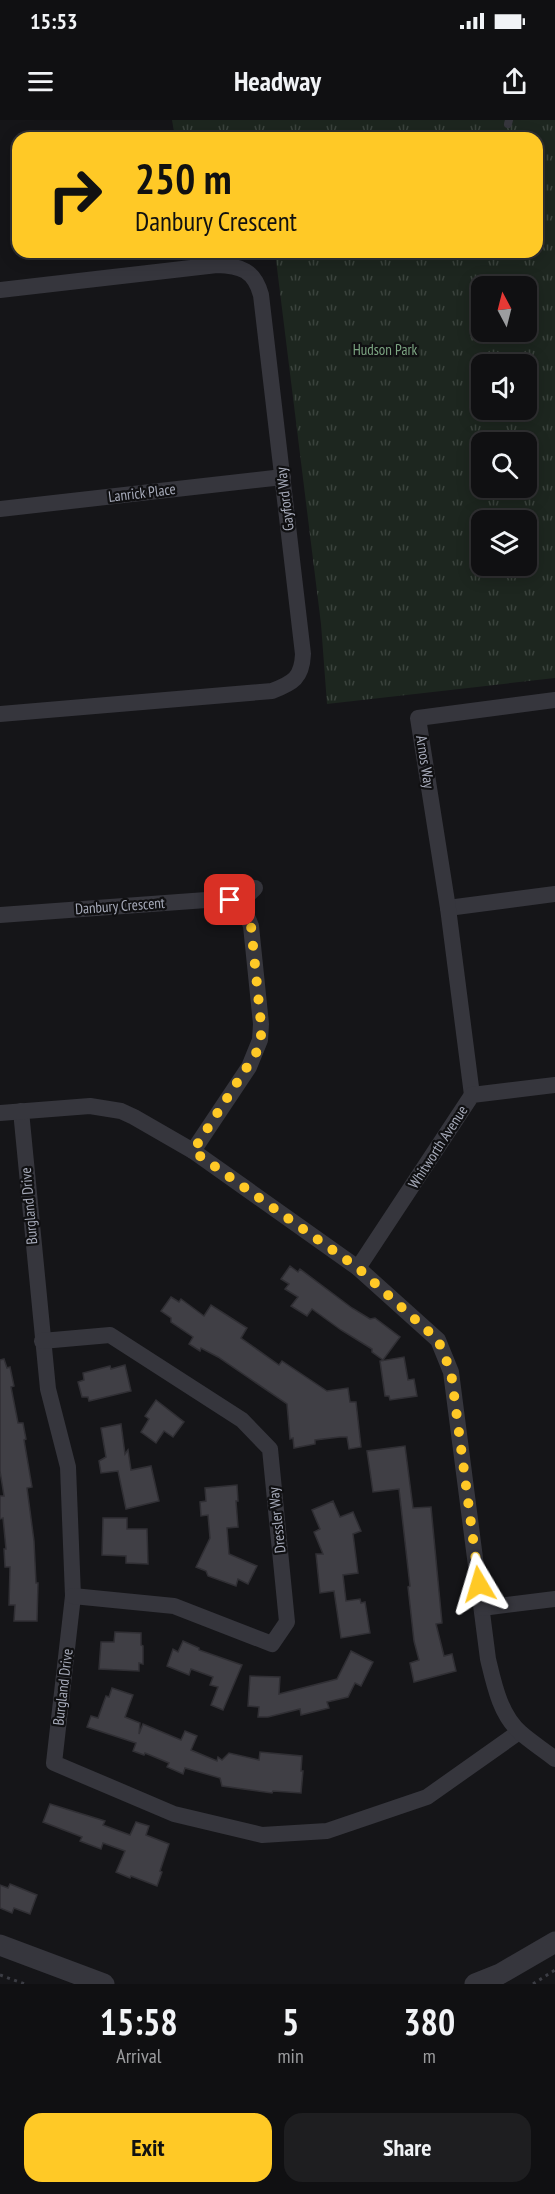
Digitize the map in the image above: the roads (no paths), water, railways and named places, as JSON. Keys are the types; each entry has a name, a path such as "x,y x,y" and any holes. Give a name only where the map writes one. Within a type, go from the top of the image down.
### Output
{"street":[{"name":"Gayford Way","path":"0,291 217,266 235,266 250,273 258,283 261,295 303,654 303,667 298,676 287,685 272,691 0,714"},
{"name":"Lanrick Place","path":"0,509 283,477"},
{"name":"Arnos Way","path":"472,1095 448,908 418,718 555,700"},
{"path":"193,1151 249,1067 261,1040 251,926 238,905 255,888"},
{"path":"448,908 555,894"},
{"name":"Danbury Crescent","path":"0,915 208,899 230,900 238,905"},
{"name":"Whitworth Avenue","path":"358,1268 472,1095 555,1085"},
{"path":"0,1113 90,1106 121,1111 193,1151 358,1268 438,1340 451,1372 488,1659 495,1689 506,1713 519,1732 555,1759"},
{"name":"Burgland Drive","path":"21,1111 48,1389 68,1467 73,1596 54,1763 174,1814 262,1835 327,1831 427,1797 519,1732"},
{"name":"Dressler Way","path":"42,1341 110,1335 242,1420 270,1449 287,1622 272,1644 174,1606 73,1596"},
{"path":"482,1608 555,1599"},
{"path":"504,1981 555,1942"},
{"path":"0,1945 98,1983"},
{"path":"475,1984 504,1981 555,1957"},
{"path":"0,1959 62,1984"}],"park label":[{"name":"Hudson Park","path":"385,350"}]}
